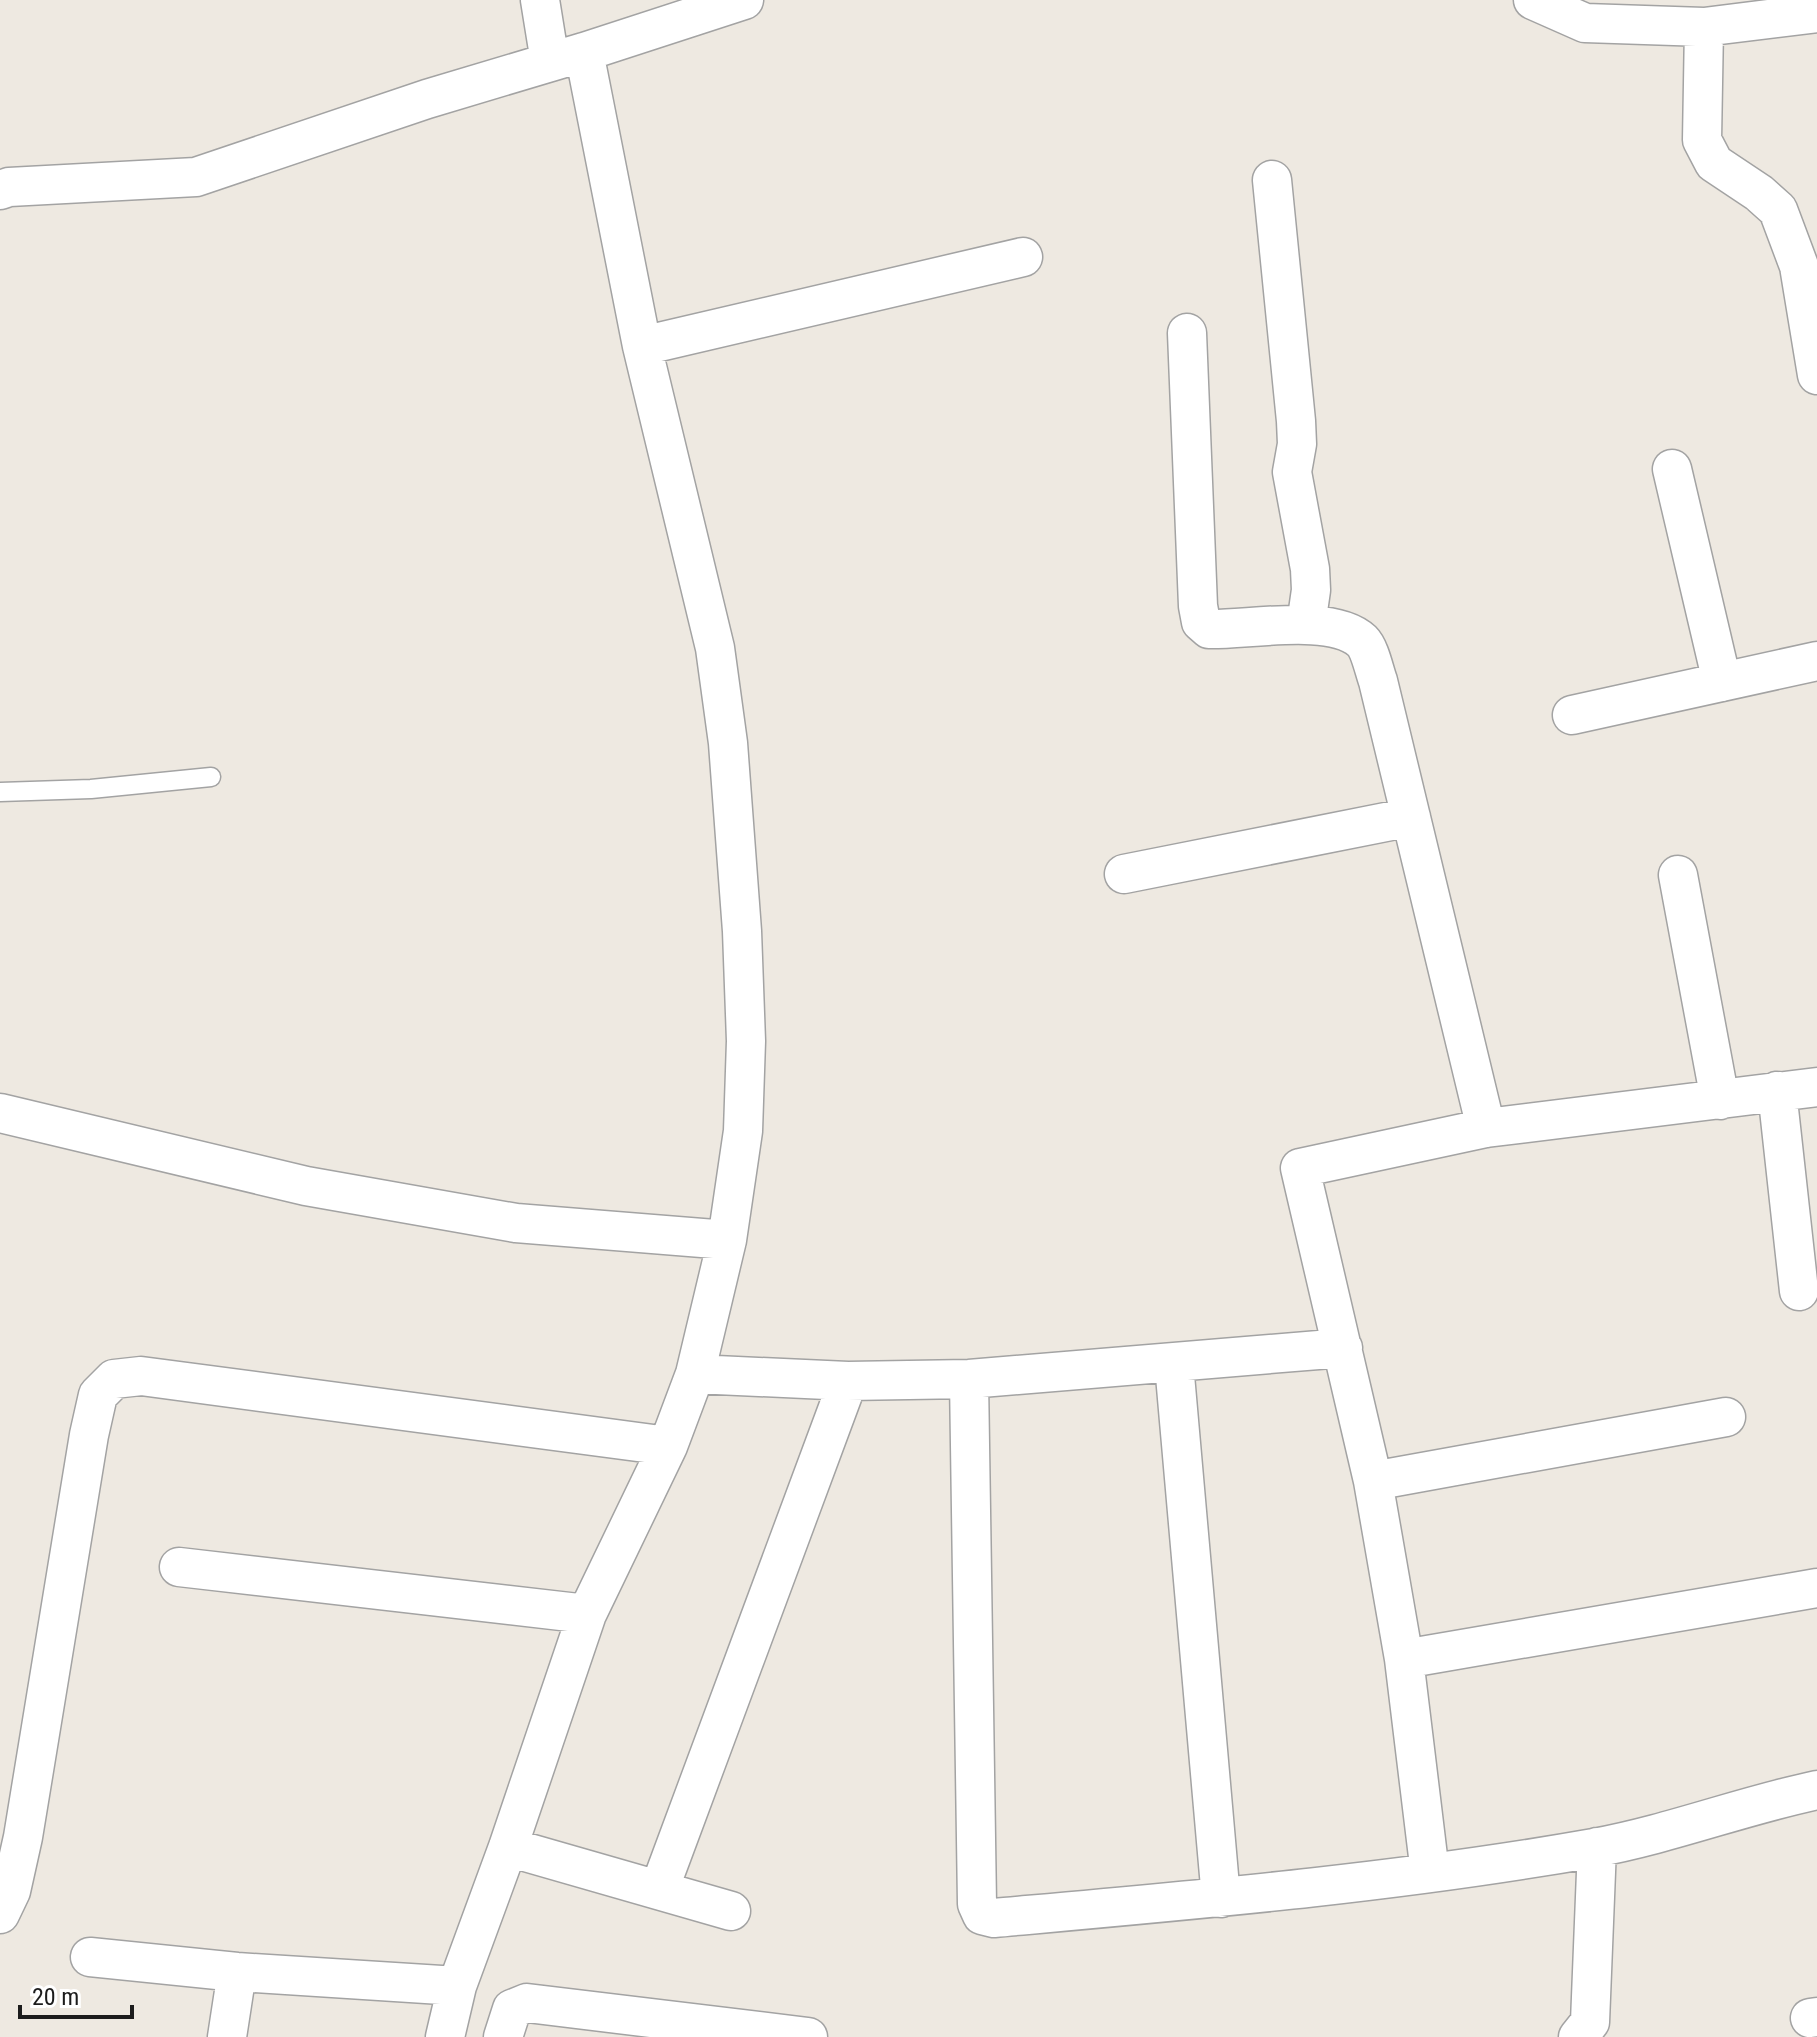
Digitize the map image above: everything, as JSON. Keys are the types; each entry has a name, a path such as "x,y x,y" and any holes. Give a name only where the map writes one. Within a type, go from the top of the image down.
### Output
{"street":[{"path":"445,2037 457,1986 587,1614 668,1446 695,1374 727,1240 743,1131 746,1041 742,917 728,743 715,648 642,346 567,57 540,0"},
{"path":"0,190 196,177 427,99 744,0"},
{"path":"1533,0 1585,23 1704,27 1817,13"},
{"path":"1704,27 1702,140 1714,163 1759,193 1778,210 1799,266 1817,375"},
{"path":"1272,180 1296,421 1297,444 1292,472 1310,569 1311,590 1306,625"},
{"path":"642,346 1023,257"},
{"path":"1187,333 1201,622 1209,629 1306,625 1341,630 1363,642 1378,681 1486,1128"},
{"path":"1672,469 1722,682"},
{"path":"1572,715 1817,661"},
{"path":"1124,874 1411,817"},
{"path":"1678,875 1720,1100"},
{"path":"1430,1873 1404,1659 1373,1481 1300,1168 1486,1128 1817,1087"},
{"path":"1777,1091 1799,1291"},
{"path":"0,1113 306,1186 516,1223 727,1240"},
{"path":"695,1374 848,1381 969,1379 1343,1348"},
{"path":"1174,1364 1221,1898"},
{"path":"0,1914 11,1891 23,1837 92,1422 98,1395 114,1379 141,1376 668,1446"},
{"path":"969,1379 977,1904 982,1915 994,1918 1221,1898 1430,1873 1597,1847 1817,1790"},
{"path":"659,1890 848,1381"},
{"path":"1373,1481 1726,1417"},
{"path":"179,1567 587,1614"},
{"path":"1404,1659 1817,1588"},
{"path":"508,1847 731,1911"},
{"path":"1578,2037 1590,2022 1597,1847"},
{"path":"90,1957 237,1972 457,1986"},
{"path":"227,2037 237,1972"},
{"path":"503,2037 512,2009 527,2003 808,2037"}],"lane":[{"path":"0,792 91,789 211,777"}]}
